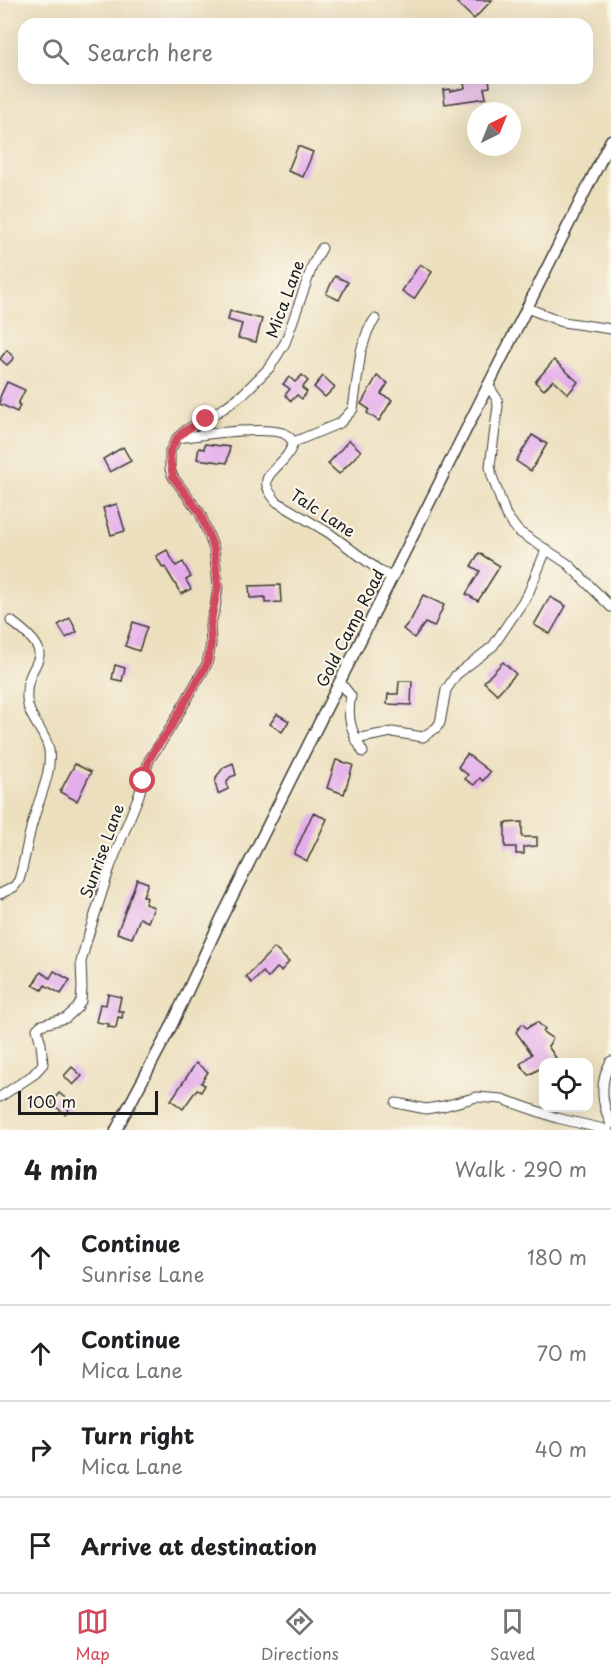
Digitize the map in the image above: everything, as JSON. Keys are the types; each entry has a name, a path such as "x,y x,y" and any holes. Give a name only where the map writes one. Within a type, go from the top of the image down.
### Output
{"street":[{"name":"Gold Camp Road","path":"116,1130 170,1029 221,919 611,140"},
{"name":"Mica Lane","path":"177,438 243,394 270,367 285,343 313,264 322,248"},
{"path":"527,308 563,322 611,329"},
{"path":"177,438 225,432 272,432 282,433 294,442 340,423 353,409 361,351 368,330 375,319"},
{"path":"488,385 497,399 498,406 490,466 506,514 518,531 568,564 611,607"},
{"name":"Sunrise Lane","path":"0,1097 33,1075 43,1064 37,1029 41,1025 66,1018 81,1001 81,962 86,943 110,867 139,795 149,760 207,664 211,644 210,626 218,586 214,549 200,513 170,469 170,451 177,438"},
{"name":"Talc Lane","path":"294,442 284,460 270,472 267,478 267,486 271,495 277,502 329,533 393,578"},
{"path":"355,739 392,732 423,737 436,728 440,723 446,690 450,683 461,670 493,646 533,585 546,550"},
{"path":"0,894 14,887 19,880 34,813 49,769 49,748 28,707 27,698 30,681 40,655 39,647 28,634 11,621"},
{"path":"340,682 351,696 349,716 355,739 363,752"},
{"path":"611,1061 602,1090 603,1102 611,1124"},
{"path":"396,1103 426,1109 477,1096 490,1097 513,1102 579,1125 608,1130"}],"building":[{"path":"454,0 492,0 475,18"},
{"path":"464,84 490,84 490,87 484,88 486,98 445,104 443,90 465,88"},
{"path":"298,146 313,152 303,177 288,171"},
{"path":"420,264 432,272 414,299 402,291"},
{"path":"335,276 348,282 339,300 326,294"},
{"path":"230,311 262,319 256,342 238,338 242,324 228,320"},
{"path":"7,350 14,358 7,365 0,359"},
{"path":"554,360 578,382 568,394 553,380 544,390 535,382"},
{"path":"302,375 308,381 302,388 307,392 302,399 297,395 291,401 285,395 290,389 283,384 289,377 295,382"},
{"path":"323,376 335,387 325,397 314,387"},
{"path":"377,376 388,383 381,394 392,400 379,421 367,413 369,409 361,404"},
{"path":"7,382 25,390 17,412 0,404 0,397"},
{"path":"532,435 547,444 531,471 516,461"},
{"path":"349,440 361,451 339,474 328,464"},
{"path":"205,444 230,447 227,463 197,459 199,448 204,449"},
{"path":"123,447 131,461 110,472 103,459"},
{"path":"117,504 125,531 111,535 103,508"},
{"path":"167,550 176,566 183,562 191,577 186,580 191,589 181,594 156,556"},
{"path":"479,553 500,566 478,601 466,594 480,571 471,566"},
{"path":"280,585 281,602 265,603 265,597 250,598 249,586"},
{"path":"423,595 444,605 434,627 425,623 414,638 403,629 411,620"},
{"path":"550,597 566,606 550,634 534,625"},
{"path":"70,618 77,632 66,638 58,625"},
{"path":"133,622 147,627 139,651 125,646"},
{"path":"503,662 516,674 497,694 484,682"},
{"path":"115,665 125,668 122,681 112,679"},
{"path":"399,681 412,681 411,705 387,704 388,694 398,694"},
{"path":"277,714 289,721 282,732 270,724"},
{"path":"467,754 490,772 483,781 480,778 474,785 465,779 468,775 458,767"},
{"path":"336,760 353,765 344,794 327,788"},
{"path":"233,763 236,775 230,777 227,782 228,789 218,794 216,777 224,767"},
{"path":"75,764 91,772 77,801 60,792"},
{"path":"313,813 327,819 307,861 294,854"},
{"path":"522,822 522,837 537,837 537,846 524,847 524,854 516,854 516,847 505,847 505,823"},
{"path":"137,879 148,883 143,896 147,898 145,904 154,907 148,922 140,918 132,938 117,933"},
{"path":"274,948 289,962 281,971 277,968 268,978 263,972 252,983 246,977"},
{"path":"54,971 70,980 61,994 45,985 42,990 33,985 41,972 50,978"},
{"path":"108,994 121,997 118,1011 123,1011 122,1018 118,1017 116,1028 108,1027 109,1024 96,1022 100,1004 106,1005"},
{"path":"537,1022 545,1029 543,1032 553,1039 548,1046 556,1058 539,1058 539,1069 529,1075 520,1064 532,1054 516,1032 522,1024 527,1028"},
{"path":"196,1063 208,1072 201,1083 205,1085 201,1092 197,1089 183,1109 171,1100"},
{"path":"72,1067 82,1076 73,1085 64,1076"},
{"path":"59,1093 73,1104 65,1114 51,1103"}],"route":[{"path":"143,781 149,760 207,664 211,644 210,626 218,586 214,549 200,513 173,477 170,469 170,451 177,438 206,419"}]}
